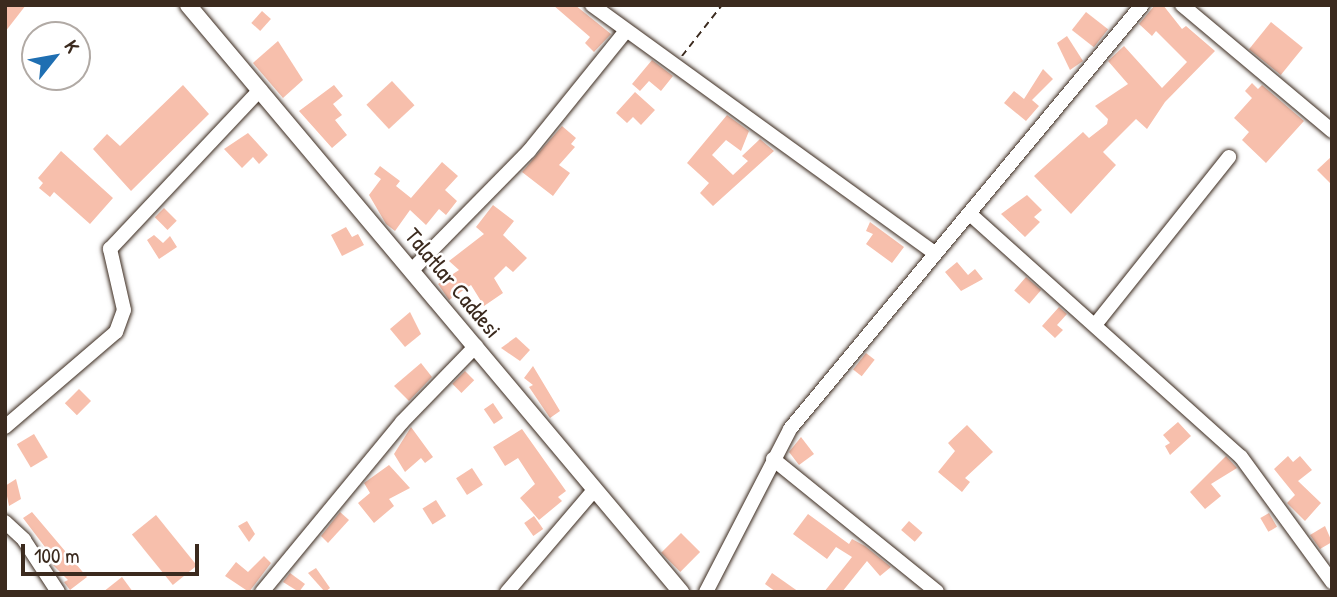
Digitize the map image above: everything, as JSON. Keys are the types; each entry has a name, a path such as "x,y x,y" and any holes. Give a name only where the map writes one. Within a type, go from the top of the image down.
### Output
{"street":[{"name":"Talatlar Caddesi","path":"188,5 681,592"},
{"path":"592,5 673,68 934,253"},
{"path":"706,592 790,429 1142,5"},
{"path":"1182,5 1332,131"},
{"path":"412,270 529,151 625,32"},
{"path":"5,427 116,332 124,310 110,249 260,90"},
{"path":"1095,325 1229,157"},
{"path":"970,214 1241,457 1332,582"},
{"path":"262,592 402,422 476,346"},
{"path":"773,459 937,592"},
{"path":"507,592 594,490"},
{"path":"5,522 24,540 58,592"}],"path":[{"path":"673,68 722,5"}],"building":[{"path":"5,5 26,5 5,32"},
{"path":"553,5 575,5 611,34 594,52 585,43 590,37"},
{"path":"1155,5 1163,5 1182,29 1186,26 1215,51 1165,102 1147,129 1136,119 1103,152 1116,165 1071,214 1034,176 1083,132 1089,138 1107,124 1108,119 1095,106 1128,84 1108,61 1124,46 1162,88 1187,62 1156,31 1152,36 1139,24"},
{"path":"262,11 271,19 260,31 251,23"},
{"path":"1086,12 1108,29 1094,47 1072,30"},
{"path":"1271,22 1303,48 1281,75 1249,49"},
{"path":"1067,36 1083,61 1070,70 1057,43"},
{"path":"278,41 303,80 283,98 253,63"},
{"path":"652,60 673,76 661,91 649,81 640,91 632,84"},
{"path":"1043,69 1053,79 1032,100 1039,106 1026,121 1004,103 1014,91 1024,99"},
{"path":"392,81 415,105 389,129 366,105"},
{"path":"1252,83 1258,89 1262,85 1304,121 1266,163 1242,140 1249,132 1234,118 1252,98 1245,91"},
{"path":"183,85 209,114 131,191 93,149 107,134 120,146"},
{"path":"334,85 343,96 333,104 342,115 335,120 347,135 332,148 299,111"},
{"path":"635,92 655,110 641,125 633,117 627,123 616,113"},
{"path":"727,115 749,131 741,151 726,140 712,155 733,175 748,161 742,156 760,139 774,151 713,206 700,193 709,183 687,163"},
{"path":"562,126 576,138 571,144 575,147 559,165 570,173 553,196 522,172"},
{"path":"248,133 268,155 259,164 253,157 242,168 224,149"},
{"path":"61,151 113,198 90,224 54,192 50,197 39,188 43,183 38,178"},
{"path":"1332,156 1332,185 1317,170"},
{"path":"442,162 458,176 445,190 457,201 446,215 439,209 426,225 410,210 395,231 386,224 369,195 381,179 374,174 380,166 400,181 396,186 411,198"},
{"path":"1027,195 1042,210 1034,217 1040,222 1025,237 1001,214"},
{"path":"493,205 514,221 503,235 527,258 513,272 506,266 494,278 503,293 484,306 471,285 449,300 438,284 459,270 449,261 484,234 476,227"},
{"path":"164,208 177,221 168,230 155,217"},
{"path":"870,222 904,247 892,263 866,244 873,234 866,231"},
{"path":"346,227 352,237 358,234 364,245 342,256 331,235"},
{"path":"154,235 163,243 170,236 177,247 159,259 147,240"},
{"path":"957,262 968,275 975,269 983,279 961,291 945,272"},
{"path":"1026,277 1041,290 1029,304 1014,291"},
{"path":"1059,307 1067,314 1057,325 1063,330 1055,338 1042,326"},
{"path":"410,312 421,334 405,347 390,329"},
{"path":"516,337 530,350 520,361 501,348"},
{"path":"866,353 875,360 862,376 853,370"},
{"path":"421,363 432,377 409,401 394,386"},
{"path":"533,366 560,411 550,418 529,387 533,385 524,378"},
{"path":"465,371 474,380 461,393 452,384"},
{"path":"79,389 91,401 77,415 65,403"},
{"path":"493,403 503,418 494,424 484,409"},
{"path":"1178,422 1191,436 1170,455 1165,446 1170,443 1163,435"},
{"path":"967,425 993,452 965,478 970,482 962,492 938,472 955,451 948,443"},
{"path":"411,427 433,457 425,463 421,458 405,472 394,454"},
{"path":"522,429 566,491 558,497 562,501 539,520 520,498 535,484 518,458 505,466 493,447"},
{"path":"34,434 48,457 31,467 17,444"},
{"path":"801,437 814,454 799,465 789,452"},
{"path":"1226,456 1237,468 1211,484 1221,496 1205,509 1190,492"},
{"path":"1288,456 1293,462 1300,456 1312,470 1298,481 1321,503 1305,521 1287,503 1295,495 1274,469"},
{"path":"389,465 410,488 389,499 394,506 374,523 358,503 370,493 364,483"},
{"path":"472,468 483,485 467,495 456,478"},
{"path":"16,479 21,499 9,506 5,486"},
{"path":"436,500 446,516 432,525 422,508"},
{"path":"32,512 87,577 70,590 64,582 68,580 44,554 48,551 23,518"},
{"path":"340,512 349,520 328,543 321,536"},
{"path":"1269,513 1277,527 1268,532 1260,518"},
{"path":"808,514 849,544 852,539 865,546 891,567 880,576 867,561 842,592 824,592 852,557 836,547 827,559 793,534"},
{"path":"156,515 197,566 173,585 132,535"},
{"path":"534,516 543,529 533,536 524,523"},
{"path":"247,521 255,534 249,542 238,526"},
{"path":"909,521 923,533 915,542 901,530"},
{"path":"1325,526 1332,542 1320,549 1310,535"},
{"path":"681,533 700,552 680,572 661,553"},
{"path":"264,556 271,563 249,592 225,576 236,562 248,572"},
{"path":"316,568 330,588 325,592 308,573"},
{"path":"290,573 305,584 299,592 283,582"},
{"path":"772,573 799,592 776,592 765,584"},
{"path":"122,577 133,592 103,592"}]}
